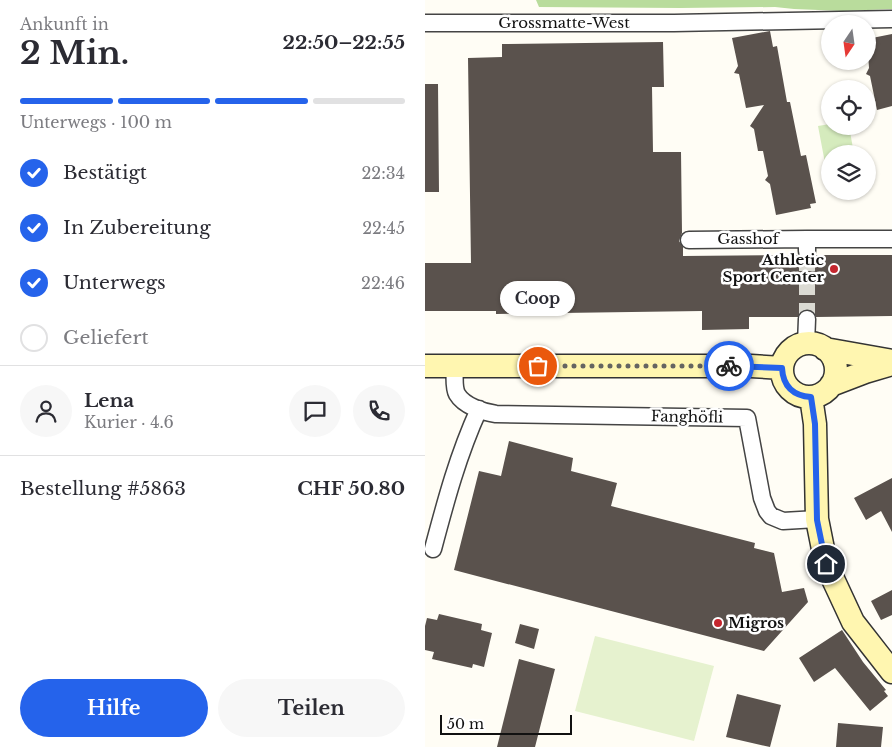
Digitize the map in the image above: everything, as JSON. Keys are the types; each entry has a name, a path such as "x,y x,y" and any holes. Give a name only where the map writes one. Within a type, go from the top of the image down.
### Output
{"main road":[{"path":"815,346 892,362 831,385 819,395 811,397 801,396 787,386 783,378 782,368 787,355 792,350 815,346"},
{"path":"815,346 831,355 835,366 835,375 831,385"},
{"path":"425,366 751,366 782,368"},
{"path":"811,397 815,424 817,520 826,564 853,622 892,672"}],"street":[{"name":"Grossmatte-West","path":"425,23 892,19"},
{"name":"Gasshof","path":"689,240 807,245 892,239"},
{"path":"807,319 815,346"},
{"name":"Fanghöfli","path":"455,366 457,393 460,397 479,410 496,414 747,418 762,498 767,511 771,516 783,521 817,520"},
{"path":"433,549 452,479 464,443 479,410"}],"green space":[{"path":"536,0 892,0 892,9 843,11 775,7 539,7"},
{"path":"818,126 821,126 821,135 851,135 852,145 822,145"},
{"path":"595,636 714,666 694,741 575,711"}],"building":[{"path":"770,31 773,47 777,46 787,102 790,102 801,156 806,155 816,203 810,204 811,208 776,215 770,184 765,180 768,176 763,151 758,151 754,129 750,126 764,105 746,108 739,74 734,73 738,66 732,38"},
{"path":"892,34 892,106 877,110 876,80 871,80 870,76 866,74 868,70 876,70 876,37"},
{"path":"663,42 664,87 652,87 653,152 681,152 682,233 679,241 683,247 683,256 798,255 807,261 816,255 892,255 892,316 816,317 813,311 807,309 802,310 798,317 749,317 749,329 702,330 702,311 496,314 496,311 425,311 425,263 471,263 468,58 502,57 502,44"},
{"path":"425,84 438,84 439,192 425,192"},
{"path":"509,441 573,458 571,471 617,483 611,506 755,543 754,548 774,553 782,592 804,588 808,602 764,651 454,570 479,471 501,476"},
{"path":"892,478 892,532 881,511 866,520 854,498"},
{"path":"892,590 892,615 881,620 871,601"},
{"path":"439,614 482,624 481,630 492,633 484,667 473,664 472,668 432,659 434,652 425,650 425,626 427,618 437,620"},
{"path":"520,624 539,629 534,649 515,643"},
{"path":"842,630 863,662 886,690 884,691 888,696 870,711 835,668 814,682 799,658"},
{"path":"519,659 555,669 535,747 497,747"},
{"path":"737,694 781,705 770,747 726,737"},
{"path":"838,723 883,727 881,747 836,747"}],"tunnel":[{"path":"807,251 807,319"}],"way so far":[{"path":"538,366 729,366"}],"place":[{"name":"Athletic Sport Center","path":"834,269"},
{"name":"Coop","path":"538,366"},
{"name":"Migros","path":"718,623"}],"route":[{"path":"729,366 782,368 783,378 793,393 811,397 815,424 817,520 826,564"}]}
